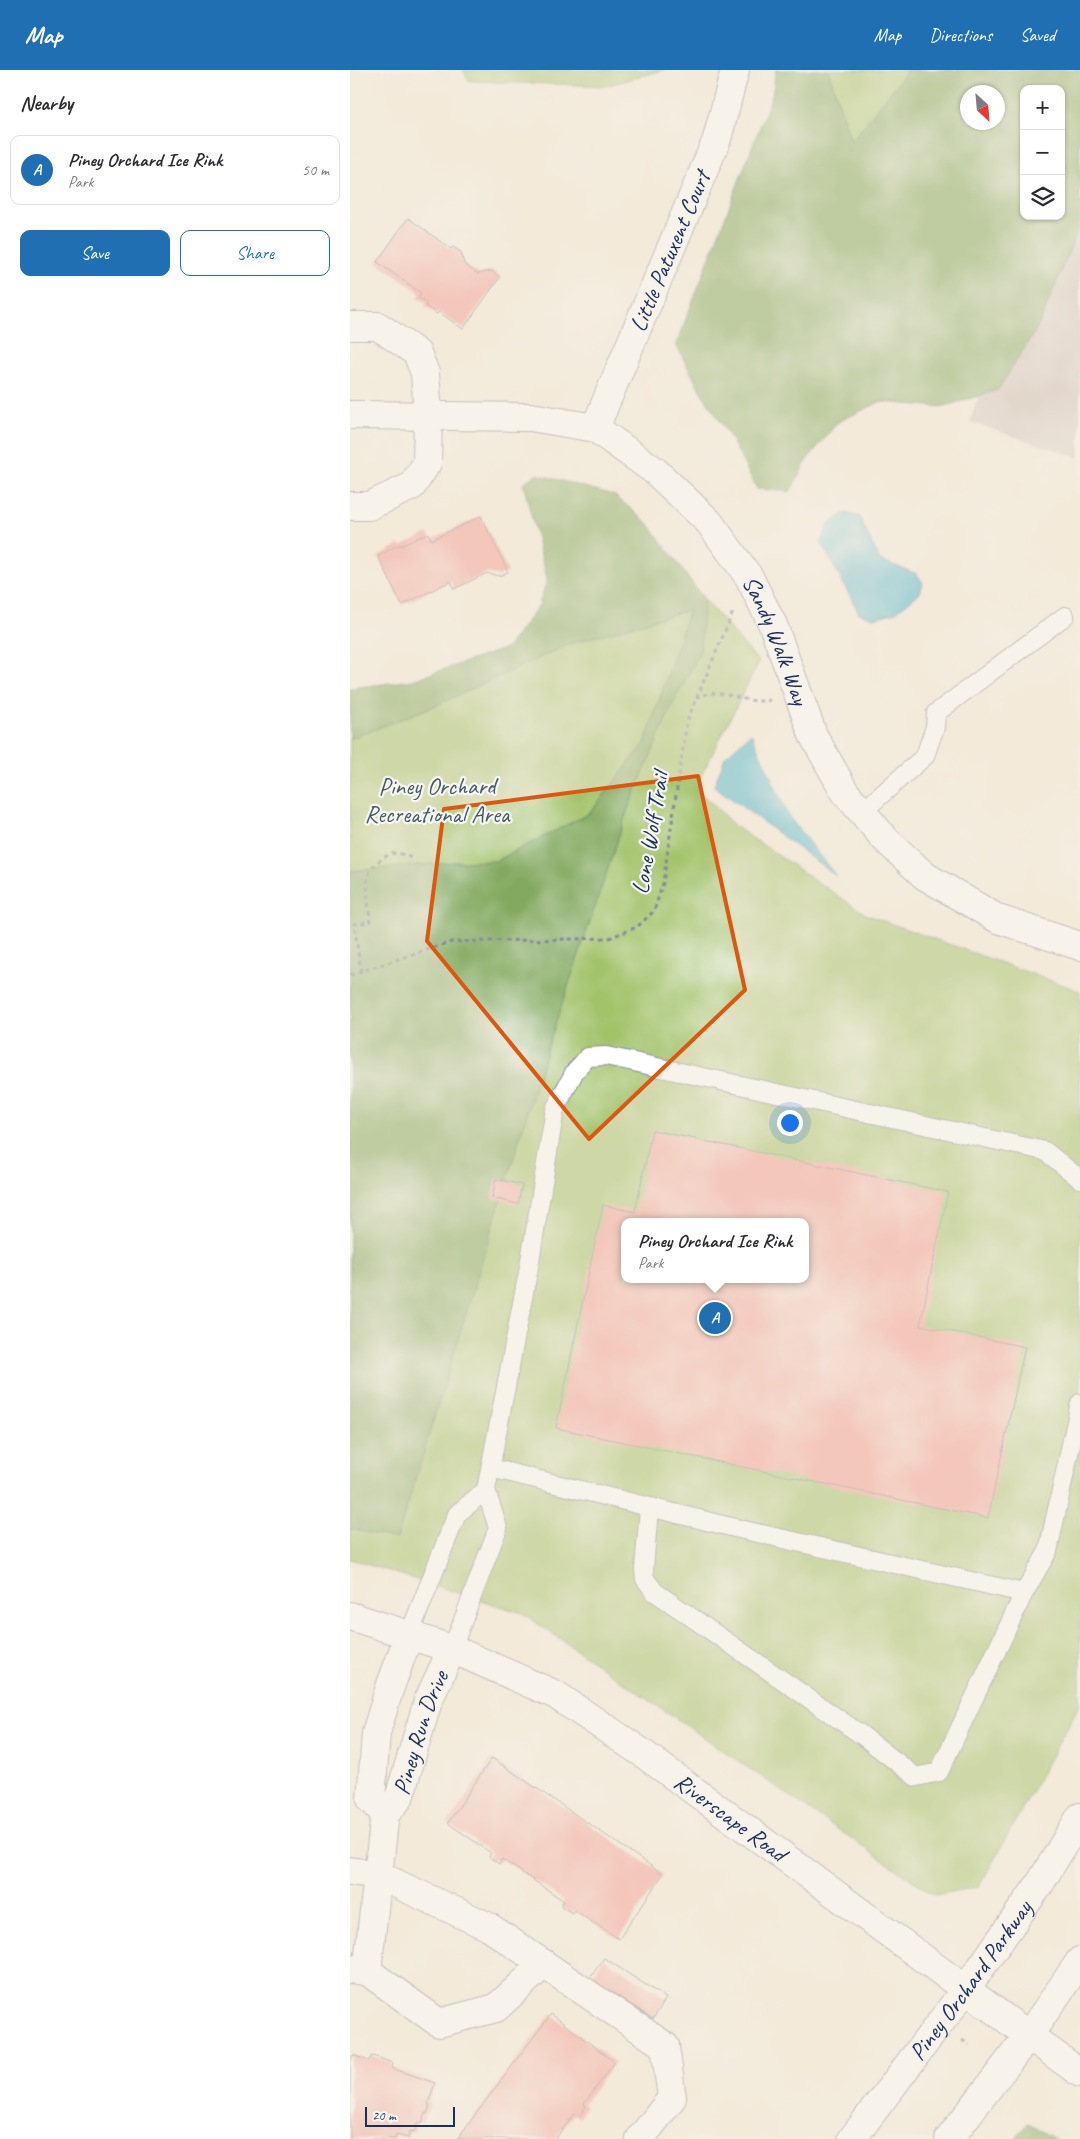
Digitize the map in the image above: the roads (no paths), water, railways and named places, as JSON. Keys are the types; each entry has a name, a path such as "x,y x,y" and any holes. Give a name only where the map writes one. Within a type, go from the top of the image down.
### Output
{"street":[{"name":"Little Patuxent Court","path":"595,428 717,139 735,70"},
{"path":"350,326 378,326 417,353 425,373 428,415 427,463 412,486 369,506 350,506"},
{"name":"Sandy Walk Way","path":"350,415 531,417 595,428 655,471 710,522 749,577 773,625 813,735 845,792 886,840 925,876 998,920 1080,946"},
{"name":"Riverscape Road","path":"350,1616 452,1650 556,1695 641,1752 1080,2073"},
{"name":"Piney Run Drive","path":"385,1814 371,1798 376,1733 409,1635"},
{"name":"Piney Run Drive","path":"358,1970 378,1875 385,1814 399,1798 428,1701 452,1650"},
{"name":"Piney Orchard Parkway","path":"852,2139 965,1990 1039,1885 1080,1817"},
{"path":"350,1871 378,1875 490,1927 665,2046 672,2098 640,2139"},
{"path":"949,2139 1028,2035 1080,1961"},
{"path":"358,1970 439,2023 496,2008 544,1964"}],"lane":[{"path":"862,812 925,756 935,727 936,713 1065,616"},
{"path":"452,1650 498,1528 486,1490 529,1267 555,1109 575,1071 588,1057 606,1056 1045,1151 1080,1179"},
{"path":"649,1508 644,1569 645,1579 655,1592 856,1731 916,1777 939,1772 1024,1593 1048,1551 1080,1403"},
{"path":"491,1468 649,1508 1024,1593"},
{"path":"409,1635 457,1514 486,1490"}],"water":[{"path":"845,513 859,516 880,560 917,574 923,583 920,593 896,612 875,618 859,613 821,542 829,524"},
{"path":"751,733 789,817 836,876 714,786 725,757"}],"place":[{"name":"Piney Orchard Ice Rink","path":"715,1318"}],"park label":[{"name":"Piney Orchard Recreational Area","path":"437,800"}]}
